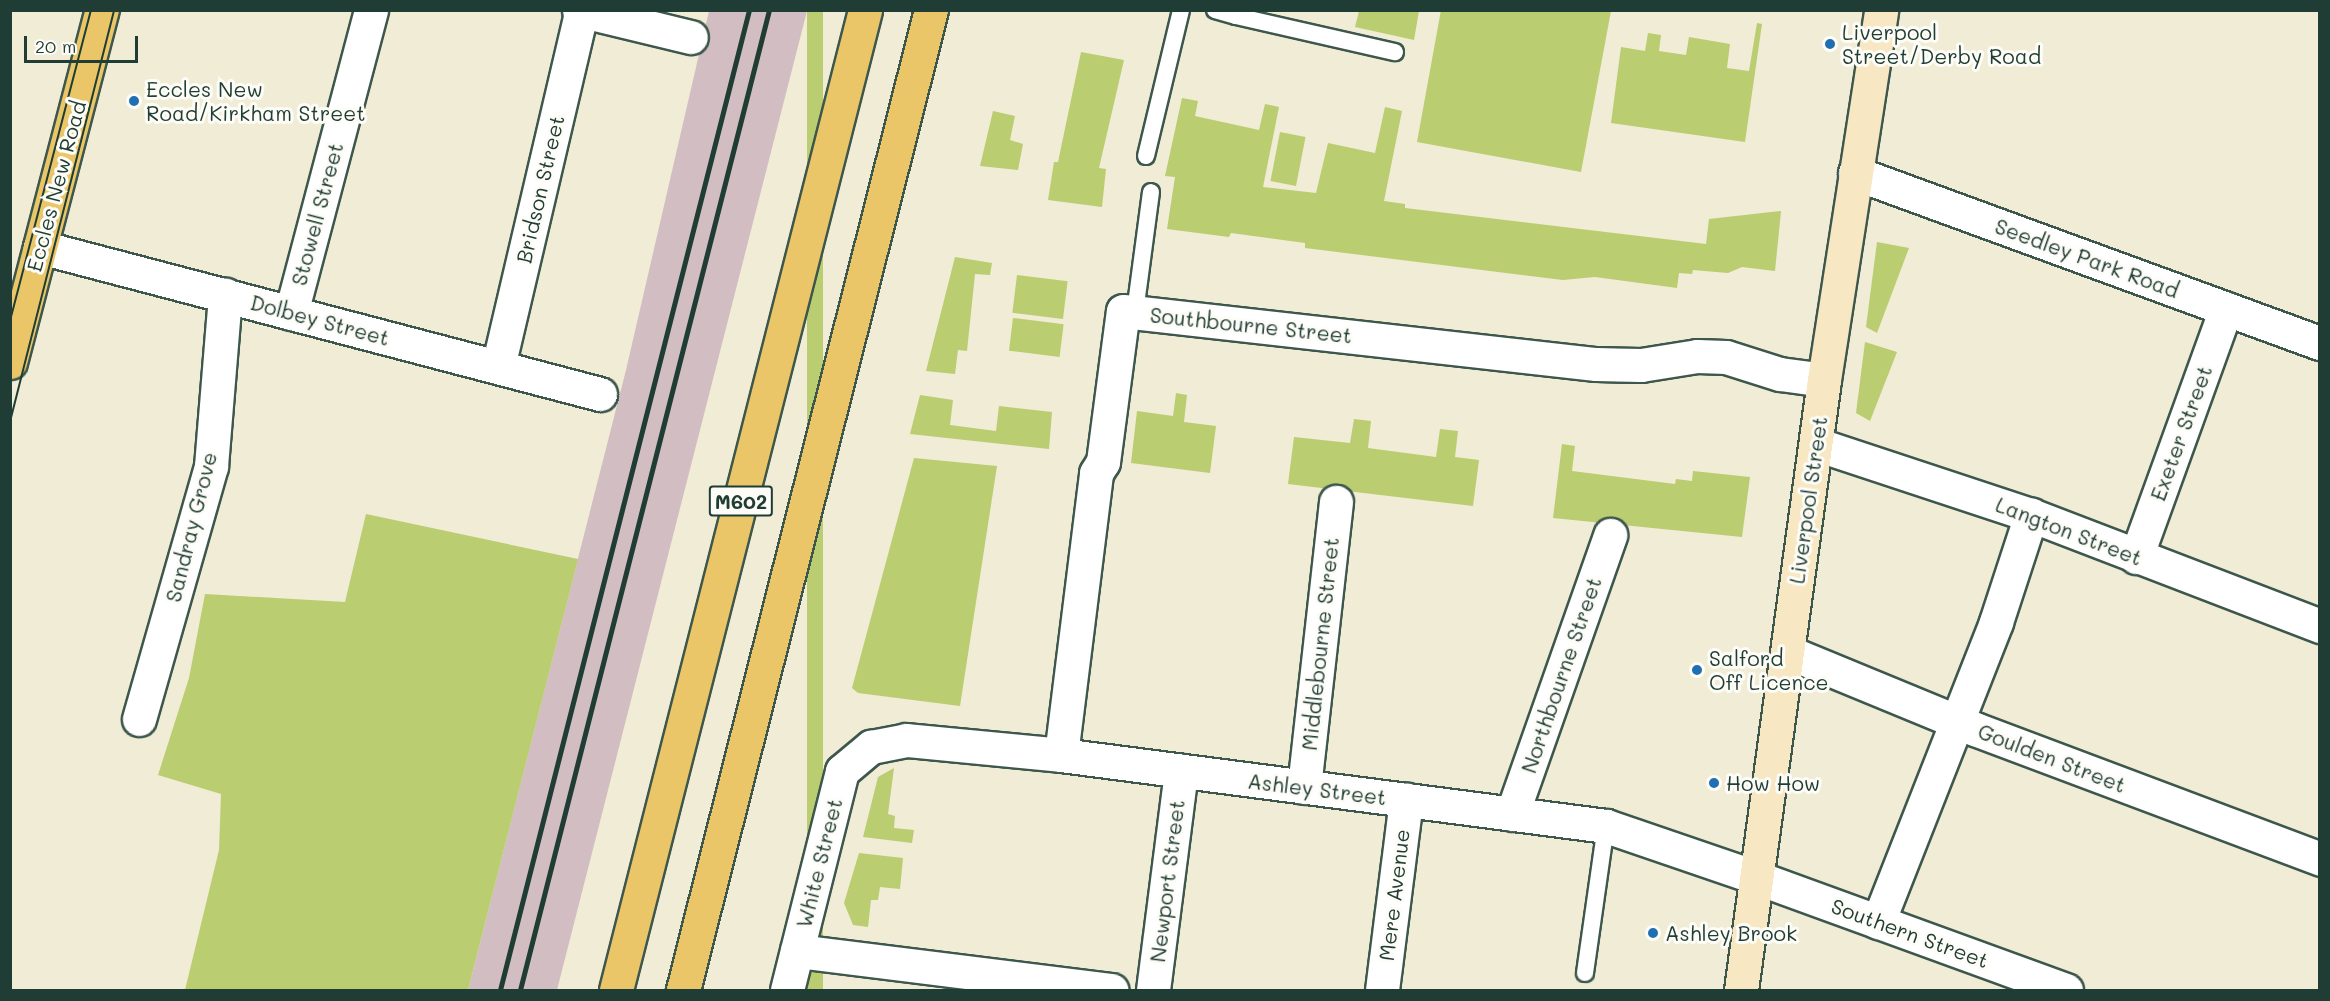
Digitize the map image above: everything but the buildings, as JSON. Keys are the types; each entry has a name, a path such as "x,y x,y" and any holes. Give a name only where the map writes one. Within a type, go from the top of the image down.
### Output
{"main road":[{"name":"Eccles New Road","path":"10,362 102,10"},
{"name":"M602","path":"616,990 865,10"},
{"name":"M602","path":"683,990 931,10"}],"street":[{"name":"Stowell Street","path":"291,313 371,10"},
{"name":"Liverpool Street","path":"1741,990 1824,380 1881,10"},
{"path":"581,11 691,37"},
{"name":"Bridson Street","path":"498,368 581,11"},
{"name":"Seedley Park Road","path":"1855,173 2319,343"},
{"name":"Dolbey Street","path":"40,247 600,394"},
{"name":"Sandray Grove","path":"139,718 211,466 225,295"},
{"name":"Exeter Street","path":"2136,557 2226,309"},
{"name":"Southbourne Street","path":"1061,755 1096,473 1102,462 1123,311 1596,364 1641,365 1697,357 1726,357 1780,374 1824,380"},
{"name":"Langton Street","path":"1816,444 2031,515 2319,626"},
{"name":"Middlebourne Street","path":"1304,787 1336,502"},
{"path":"1878,922 1996,622 2031,515"},
{"name":"Northbourne Street","path":"1512,814 1610,536"},
{"name":"Goulden Street","path":"1788,652 1956,720 2319,858"},
{"name":"Ashley Street","path":"871,747 906,740 1061,755 1606,826 1755,876"},
{"name":"White Street","path":"787,990 842,771 871,747"},
{"name":"Newport Street","path":"1153,990 1181,771"},
{"name":"Mere Avenue","path":"1382,990 1406,800"},
{"name":"Southern Street","path":"1755,876 1878,922 2015,981 2066,990"},
{"path":"797,951 1112,990"}],"lane":[{"path":"1146,156 1181,10"},
{"path":"1215,10 1237,13 1395,52"},
{"path":"1135,312 1150,192"},
{"path":"1585,973 1606,826"}],"shaded area":[{"path":"709,11 807,11 557,990 468,990 626,370"}],"green space":[{"path":"1441,10 1611,11 1581,172 1417,142"},
{"path":"807,11 823,11 823,990 807,990"},
{"path":"1359,11 1419,11 1414,40 1355,27"},
{"path":"1757,23 1762,24 1745,142 1611,123 1621,47 1645,51 1648,33 1661,35 1659,51 1686,55 1689,37 1730,44 1727,68 1749,71"},
{"path":"1081,52 1124,60 1099,168 1106,169 1102,207 1048,200 1054,162 1058,162"},
{"path":"1182,98 1198,101 1195,116 1259,130 1265,104 1279,107 1263,187 1316,193 1328,143 1375,153 1385,107 1402,111 1384,201 1405,204 1405,208 1706,244 1709,219 1781,211 1775,271 1742,267 1728,273 1693,270 1692,274 1679,273 1677,288 1595,277 1563,280 1305,248 1305,243 1231,233 1229,237 1167,229 1175,177 1165,176"},
{"path":"993,111 1015,116 1010,140 1023,144 1018,170 980,166"},
{"path":"1280,132 1306,137 1296,186 1270,181"},
{"path":"1877,242 1909,248 1877,333 1866,327"},
{"path":"955,257 992,263 990,275 975,274 967,351 958,350 955,374 926,371"},
{"path":"1017,275 1068,281 1063,319 1012,313"},
{"path":"1013,318 1064,324 1060,357 1009,351"},
{"path":"1865,342 1897,352 1870,421 1856,413"},
{"path":"1176,393 1187,395 1184,422 1216,426 1210,473 1131,463 1137,411 1173,416"},
{"path":"920,395 953,400 950,425 996,431 999,406 1052,412 1049,449 910,434"},
{"path":"1354,419 1371,421 1368,448 1436,457 1440,429 1458,431 1455,457 1479,460 1473,506 1288,484 1294,437 1350,443"},
{"path":"1562,444 1575,446 1572,471 1675,484 1676,479 1692,481 1693,471 1750,477 1742,537 1553,518"},
{"path":"914,458 997,466 960,706 858,693 852,688"},
{"path":"366,514 578,559 468,990 185,990 219,850 221,794 158,775 189,678 205,594 345,602"},
{"path":"894,768 888,814 895,816 894,828 914,830 912,843 863,837 878,777"},
{"path":"859,853 903,858 900,889 880,887 878,900 871,900 868,927 853,925 844,903"}],"tram line":[{"path":"10,321 91,10"},
{"path":"10,422 114,10"}],"railway":[{"path":"500,990 749,10"},
{"path":"520,990 769,10"}],"place":[{"name":"Liverpool Street/Derby Road","path":"1830,44"},
{"name":"Eccles New Road/Kirkham Street","path":"134,101"},
{"name":"Salford Off Licence","path":"1697,670"},
{"name":"How How","path":"1714,783"},
{"name":"Ashley Brook","path":"1653,933"}]}
